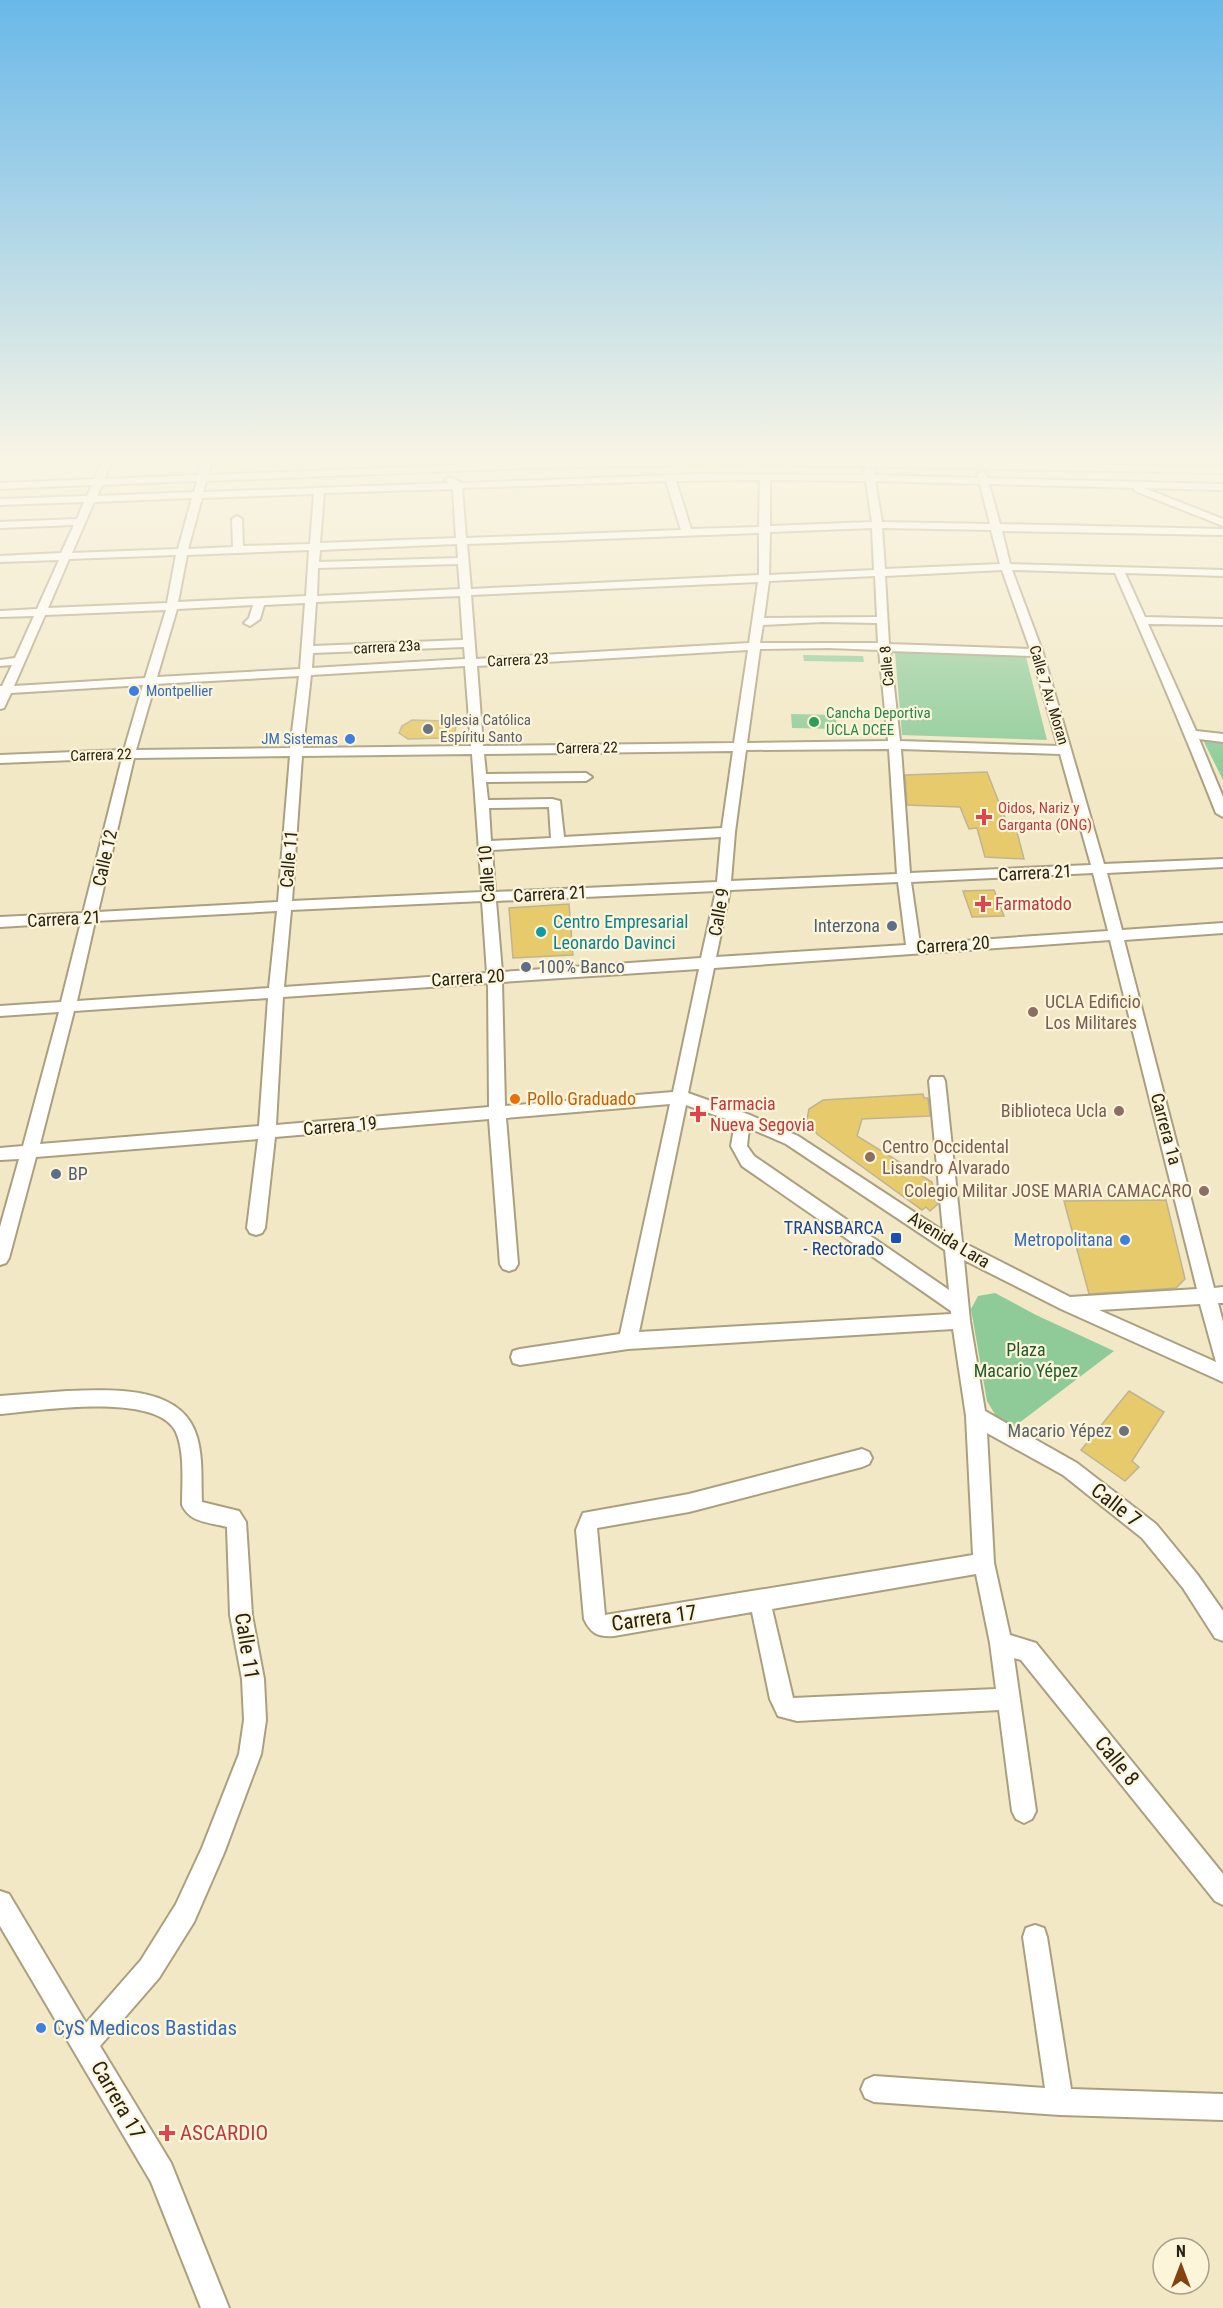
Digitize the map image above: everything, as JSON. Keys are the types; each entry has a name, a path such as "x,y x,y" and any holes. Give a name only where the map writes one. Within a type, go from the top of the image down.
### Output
{"street":[{"path":"0,705 3,690 21,661 62,565"},
{"name":"Calle 12","path":"0,1258 32,1151 70,1005 129,754 172,607 180,565"},
{"path":"314,565 325,565"},
{"name":"Calle 11","path":"256,1228 267,1132 276,991 314,565"},
{"name":"Calle 10","path":"463,565 495,976 497,1112 509,1264"},
{"name":"Calle 9","path":"628,1341 724,886 728,832 764,565"},
{"name":"Calle 8","path":"880,565 884,647 895,745 904,879 914,947"},
{"path":"0,614 1006,567 1223,573"},
{"name":"Calle 7 Av. Moran","path":"1006,567 1037,653 1117,934"},
{"path":"1119,571 1223,813"},
{"path":"250,623 254,619 259,602"},
{"path":"758,622 822,619 884,620"},
{"path":"1139,620 1223,622"},
{"name":"carrera 23a","path":"306,650 468,642"},
{"name":"Carrera 23","path":"3,690 754,646 829,645 1037,653"},
{"path":"0,663 21,661"},
{"path":"1190,734 1223,738"},
{"name":"Carrera 22","path":"0,759 129,754 895,745 1066,750"},
{"path":"480,778 586,777"},
{"path":"482,804 552,802 556,810 558,842"},
{"path":"485,846 728,832"},
{"name":"Carrera 21","path":"0,922 285,906 1223,863"},
{"name":"Carrera 20","path":"0,1011 914,947 1223,928"},
{"name":"Carrera 1a","path":"1117,934 1191,1234 1216,1296 1223,1358"},
{"path":"937,1081 961,1315 976,1416 984,1563 1001,1642 1024,1811"},
{"name":"Carrera 19","path":"0,1154 681,1097"},
{"name":"Avenida Lara","path":"681,1097 744,1119 792,1140 953,1245 1067,1304 1223,1374"},
{"path":"744,1119 737,1142 739,1152 748,1161 961,1315"},
{"path":"1067,1304 1216,1296"},
{"path":"520,1357 628,1341 961,1315"},
{"name":"Calle 11","path":"0,1405 117,1399 141,1402 163,1409 179,1420 188,1438 192,1505 196,1510 232,1518 237,1528 241,1615 253,1679 255,1720 250,1754 212,1853 185,1913 150,1969 85,2044"},
{"name":"Calle 7","path":"976,1416 1070,1469 1149,1531 1190,1581 1223,1630"},
{"name":"Carrera 17","path":"862,1458 689,1503 590,1520 586,1530 595,1619 601,1626 760,1602 984,1563"},
{"path":"760,1602 781,1699 786,1708 797,1710 1008,1699"},
{"name":"Calle 8","path":"1001,1642 1028,1651 1223,1893"},
{"name":"Carrera 17","path":"0,1903 161,2173 215,2308"},
{"path":"1035,1937 1060,2102"},
{"path":"874,2090 1060,2102 1223,2107"}],"green space":[{"path":"895,652 1026,657 1047,740 902,735"},
{"path":"803,655 863,656 864,662 804,661"},
{"name":"Cancha Deportiva UCLA DCEE","path":"791,714 836,715 837,729 792,728"},
{"path":"1203,740 1223,740 1223,780"},
{"name":"Plaza Macario Yépez","path":"995,1293 1036,1315 1114,1351 1019,1423 1011,1426 996,1416 987,1401 971,1309 978,1296"}],"building":[{"name":"Iglesia Católica Espíritu Santo","path":"412,720 446,721 456,725 455,733 444,738 408,739 399,733 402,726"},
{"name":"Oidos, Nariz y Garganta (ONG)","path":"987,772 1009,828 1016,828 1024,859 985,857 977,828 969,829 960,807 907,805 905,775"},
{"name":"Farmatodo","path":"994,890 1004,916 972,917 963,891"},
{"name":"Centro Empresarial Leonardo Davinci","path":"569,904 573,955 513,958 509,908"},
{"name":"Centro Occidental Lisandro Alvarado","path":"923,1094 924,1098 928,1098 930,1116 862,1119 857,1136 932,1182 933,1187 937,1190 937,1196 934,1199 938,1204 930,1211 926,1207 922,1210 817,1134 807,1119 809,1109 823,1100"},
{"name":"Metropolitana","path":"1166,1200 1185,1279 1176,1288 1089,1294 1064,1201"},
{"name":"Macario Yépez","path":"1129,1391 1164,1412 1132,1461 1139,1467 1125,1481 1081,1450"}],"place":[{"name":"Montpellier","path":"134,691"},
{"name":"Cancha Deportiva UCLA DCEE","path":"814,722"},
{"name":"Iglesia Católica Espíritu Santo","path":"428,729"},
{"name":"JM Sistemas","path":"350,739"},
{"name":"Oidos, Nariz y Garganta (ONG)","path":"984,817"},
{"name":"Farmatodo","path":"983,904"},
{"name":"Interzona","path":"892,926"},
{"name":"Centro Empresarial Leonardo Davinci","path":"541,932"},
{"name":"100% Banco","path":"526,967"},
{"name":"UCLA Edificio Los Militares","path":"1033,1012"},
{"name":"Pollo Graduado","path":"515,1099"},
{"name":"Biblioteca Ucla","path":"1119,1111"},
{"name":"Farmacia Nueva Segovia","path":"698,1114"},
{"name":"Centro Occidental Lisandro Alvarado","path":"870,1157"},
{"name":"BP","path":"56,1174"},
{"name":"Colegio Militar JOSE MARIA CAMACARO","path":"1204,1191"},
{"name":"TRANSBARCA - Rectorado","path":"896,1238"},
{"name":"Metropolitana","path":"1125,1240"},
{"name":"Macario Yépez","path":"1124,1431"},
{"name":"CyS Medicos Bastidas","path":"41,2028"},
{"name":"ASCARDIO","path":"167,2133"}]}
